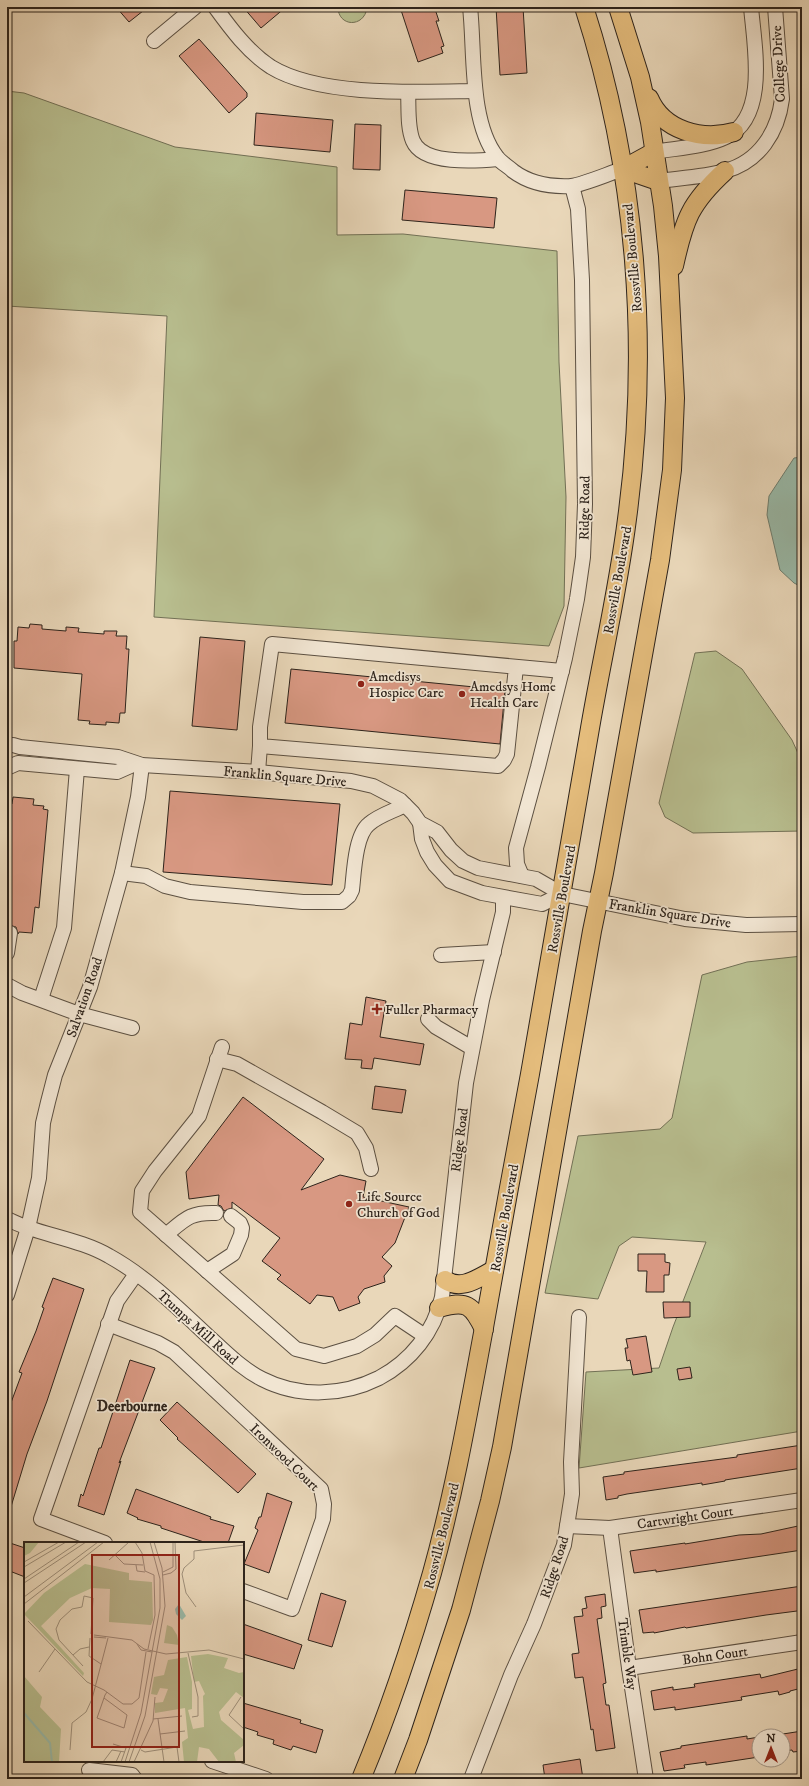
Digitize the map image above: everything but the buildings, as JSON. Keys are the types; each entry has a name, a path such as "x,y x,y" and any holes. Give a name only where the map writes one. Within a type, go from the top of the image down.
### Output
{"main road":[{"name":"Rossville Boulevard","path":"361,1779 390,1703 432,1571 457,1470 484,1329 622,553 635,446 637,410 637,323 631,224 606,83 584,7"},
{"path":"402,1779 418,1740 461,1610 474,1567 495,1478 660,560 672,470 675,398 668,256 650,122 640,77 618,7"},
{"path":"640,77 656,111 672,124 687,132 706,135 720,135 734,132"},
{"path":"622,169 654,152"},
{"path":"622,169 658,181"},
{"path":"670,284 680,238 689,214 704,192 725,171"},
{"path":"444,1280 451,1284 463,1285 494,1270"},
{"path":"439,1308 454,1304 466,1305 475,1312 484,1329"}],"street":[{"path":"154,41 195,7"},
{"path":"215,7 229,26 255,54 271,67 297,79 320,85 408,92 475,91"},
{"path":"470,7 475,91 484,133 498,159 516,173 530,180 546,184 572,186 622,169"},
{"name":"College Drive","path":"654,152 714,142 727,137 734,132 746,119 756,91 751,7"},
{"name":"College Drive","path":"658,181 725,171 748,160 760,151 776,126 780,113 782,85 775,7"},
{"path":"408,92 410,131 417,148 429,156 444,159 476,161 498,159"},
{"name":"Ridge Road","path":"522,876 517,864 516,848 562,671 577,599 583,557 585,504 582,280 578,209 572,186"},
{"path":"258,772 260,727 272,644 562,671"},
{"path":"260,746 498,766 507,754 516,667"},
{"path":"8,768 13,760 10,740"},
{"name":"Franklin Square Drive","path":"10,740 20,747 118,757 139,765 258,772 351,781 373,786 387,792 405,805 420,823 437,832 463,861 478,868 536,879 562,894 685,918 717,923 768,926 802,924"},
{"name":"Franklin Square Drive","path":"8,768 18,763 117,772 139,765"},
{"name":"Salvation Road","path":"7,1295 28,1228 39,1178 43,1123 55,1075 90,987 122,873 138,797 139,765"},
{"path":"41,999 64,928 77,769"},
{"path":"122,873 146,876 165,886 190,892 303,902 342,902 349,896 352,890 359,841 364,830 369,824 378,818 405,805"},
{"path":"420,823 422,839 426,852 435,865 450,881 482,893 542,904 562,894"},
{"name":"Ridge Road","path":"395,1370 418,1346 432,1325 439,1308 444,1280 466,1083 472,1048 503,912 503,898"},
{"path":"7,953 10,933"},
{"path":"441,955 494,952"},
{"path":"7,985 22,993 79,1014 132,1028"},
{"path":"428,1019 436,1027 472,1048"},
{"path":"371,1169 366,1148 357,1133 219,1053 199,1116 155,1171 142,1191 140,1212 296,1349 324,1356 357,1346 375,1335 395,1316 425,1336"},
{"path":"166,1235 192,1214 216,1214"},
{"path":"207,1272 233,1254 241,1235 242,1228 240,1223 230,1216"},
{"name":"Trumps Mill Road","path":"7,1219 28,1228 67,1240 109,1256 152,1285 242,1366 262,1380 282,1388 306,1393 351,1389 395,1370"},
{"path":"102,1542 41,1519 108,1324 117,1301 136,1274"},
{"name":"Ridge Road","path":"471,1779 511,1675 534,1624 564,1545 572,1494 572,1462 579,1317"},
{"name":"Ironwood Court","path":"108,1324 158,1343 174,1352 321,1489 324,1504 323,1519 292,1609 244,1591"},
{"name":"Cartwright Court","path":"567,1526 610,1528 802,1500"},
{"name":"Trimble Way","path":"610,1528 646,1779"},
{"name":"Bohn Court","path":"629,1668 802,1642"},
{"path":"215,1762 266,1779"},
{"path":"89,1770 132,1775 135,1779"}],"shaded area":[{"path":"338,7 367,8 365,15 361,19 357,22 351,22 342,18 339,14"},
{"path":"7,91 24,93 175,147 337,167 337,235 403,234 557,251 559,362 566,497 564,606 549,646 154,617 167,316 7,306"},
{"path":"802,457 802,587 794,583 780,570 767,515 769,496 794,458"},
{"path":"716,651 742,669 792,740 802,762 802,831 693,833 665,817 659,803 695,653"},
{"path":"802,956 802,1431 579,1468 586,1372 659,1368 673,1327 706,1242 632,1237 619,1246 598,1299 545,1293 578,1136 660,1129 672,1118 702,975 747,962"}],"place":[{"name":"Amedisys Hospice Care","path":"361,684"},
{"name":"Amedsys Home Health Care","path":"462,694"},
{"name":"Fuller Pharmacy","path":"377,1009"},
{"name":"Life Source Church of God","path":"349,1204"}],"district":[{"name":"Deerbourne","path":"132,1406"}]}
